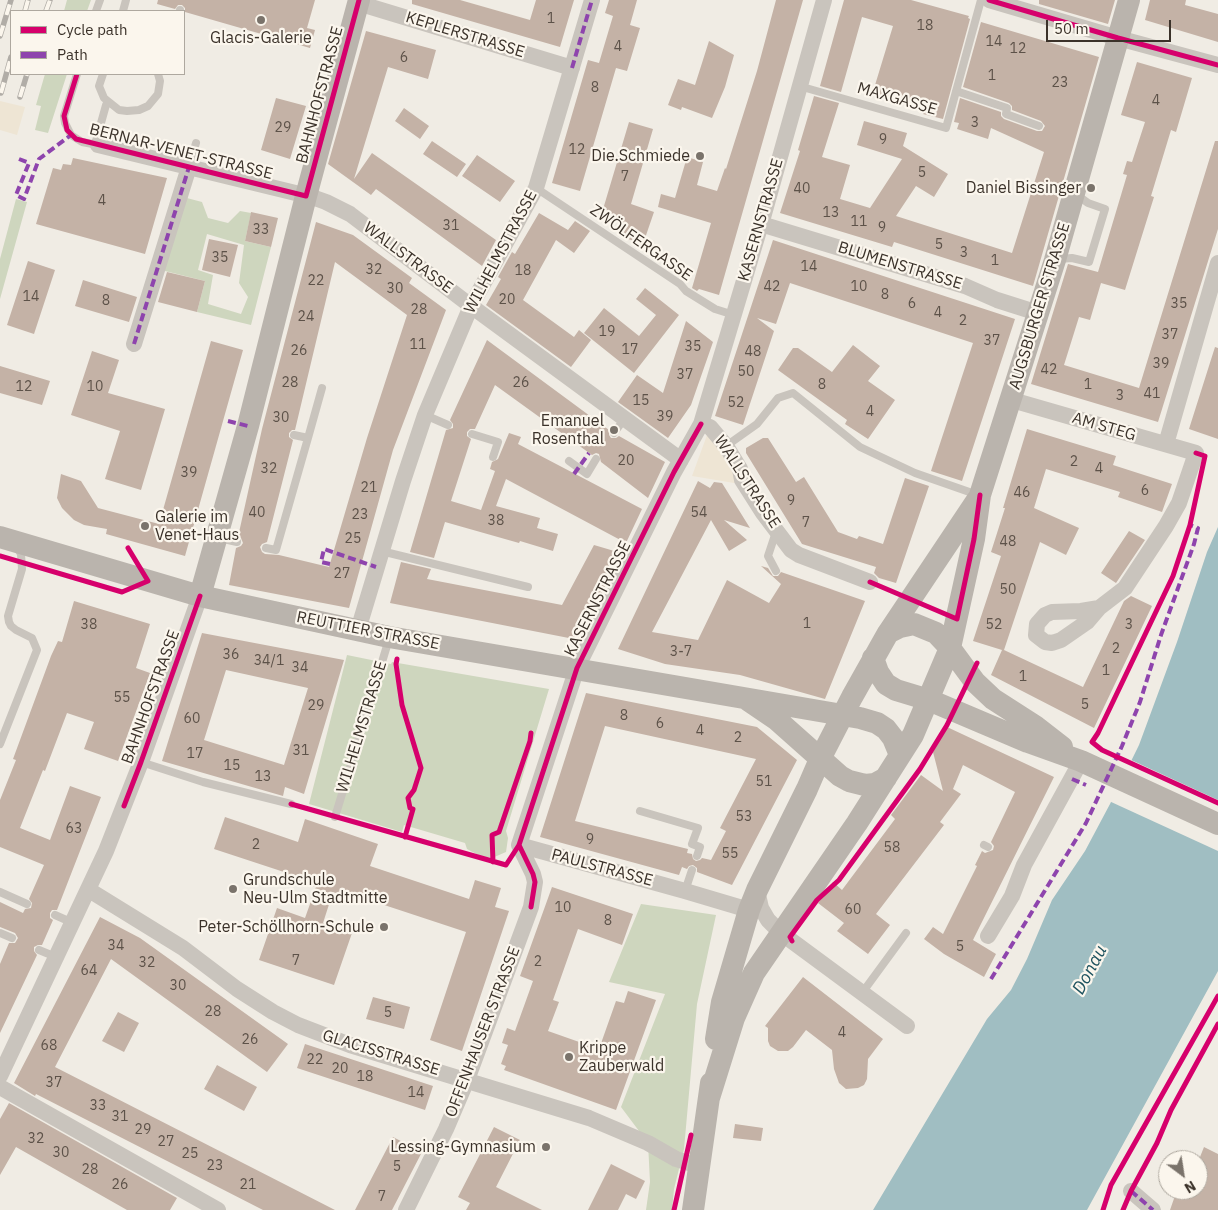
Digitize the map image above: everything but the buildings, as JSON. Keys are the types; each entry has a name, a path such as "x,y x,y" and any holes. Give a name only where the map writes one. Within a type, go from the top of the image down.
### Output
{"street":[{"name":"WILHELMSTRASSE","path":"358,630 425,414 471,306 536,188 592,0"},
{"name":"KASERNSTRASSE","path":"519,845 577,668 681,460 701,424 761,224 824,0"},
{"path":"989,0 1218,65"},
{"name":"AUGSBURGER STRASSE","path":"950,648 974,539 980,495 1038,314 1129,0"},
{"name":"KEPLERSTRASSE","path":"358,1 572,68"},
{"name":"BAHNHOFSTRASSE","path":"0,1076 89,890 118,823 200,596 227,540 306,196 358,1"},
{"name":"BERNAR-VENET-STRASSE","path":"105,147 306,196"},
{"name":"BERNAR-VENET-STRASSE","path":"134,344 189,167"},
{"name":"WALLSTRASSE","path":"306,196 326,202 350,214 471,306 681,460"},
{"name":"BLUMENSTRASSE","path":"761,224 965,286 997,300 1038,314"},
{"path":"1166,444 1218,263"},
{"name":"AM STEG","path":"1012,400 1196,453 1179,502 1166,526 1125,588 1099,608"},
{"name":"WALLSTRASSE","path":"701,424 710,427 726,446 740,469 742,480 790,550 799,556 870,582"},
{"name":"AUGSBURGER STRASSE","path":"888,633 980,495"},
{"name":"REUTTIER STRASSE","path":"4,538 200,596 389,637 843,715"},
{"path":"693,1210 709,1098 714,1045 722,1002 753,900 820,759 888,633 900,627 914,624 936,633 950,648 975,682 993,699 1088,764"},
{"path":"709,1098 738,1009 754,974 913,735 950,648"},
{"path":"873,658 878,672 886,684 910,696 929,700 1028,742 1088,764 1208,820"},
{"name":"REUTTIER STRASSE","path":"742,697 777,720 820,759"},
{"path":"843,715 877,723 886,729 893,738 900,755"},
{"path":"820,759 849,781 865,785 875,784 886,778"},
{"path":"988,936 1012,896 1022,864 1088,764"},
{"name":"PAULSTRASSE","path":"519,845 685,891 753,900"},
{"name":"OFFENHAUSER STRASSE","path":"406,1210 446,1129 467,1080 531,907 535,882 519,845"},
{"name":"GLACISSTRASSE","path":"89,890 183,948 237,989 273,1012 314,1033 589,1118 648,1143 676,1159 698,1166"},
{"path":"753,900 761,908 768,920 781,933 907,1026"},
{"path":"0,1087 190,1204 218,1210"},
{"path":"1131,1191 1153,1210"}],"lane":[{"name":"MAXGASSE","path":"799,86 946,128 981,0"},
{"name":"BERNAR-VENET-STRASSE","path":"77,75 64,116 65,123 71,135 82,142 105,147"},
{"path":"104,75 99,86 104,98 119,110 127,111 139,110 148,106 158,94 160,81 158,75"},
{"path":"104,75 102,87 106,97 103,137 106,144 105,147"},
{"path":"956,92 1008,108 1006,114 1039,126"},
{"path":"105,147 96,141 106,105"},
{"path":"189,167 196,143"},
{"name":"ZWÖLFERGASSE","path":"536,188 680,284 686,291 715,309 734,315"},
{"path":"1054,260 1072,258 1089,262 1105,209 1088,203 1074,192"},
{"path":"266,548 276,550 322,388"},
{"path":"726,446 757,424 778,398 792,393 860,447 915,473 980,495"},
{"path":"425,414 448,425"},
{"path":"614,433 625,418"},
{"path":"472,434 499,440 493,456"},
{"path":"294,435 308,438"},
{"path":"569,461 587,474 596,459"},
{"path":"776,571 768,556 777,530"},
{"path":"0,744 36,650 32,638 16,630 9,622 8,616 22,569 21,554 18,547 4,538"},
{"path":"381,551 528,587"},
{"path":"22,569 32,558 51,552"},
{"name":"WILHELMSTRASSE","path":"335,817 389,637"},
{"path":"141,762 204,782 292,804"},
{"path":"640,811 698,828 692,844 700,847 697,856"},
{"path":"685,891 692,870"},
{"path":"0,892 27,904"},
{"path":"55,915 73,923"},
{"path":"0,933 12,938"},
{"path":"862,993 906,933"},
{"path":"39,950 57,958"}],"green space":[{"path":"67,0 91,0 87,10 64,10"},
{"path":"45,75 67,75 48,133 35,130 41,106 36,105"},
{"path":"183,197 202,202 208,218 228,223 240,211 251,213 245,241 271,247 251,325 197,312 205,281 161,270","holes":["207,234 244,245 239,283 248,297 241,314 208,304 213,275 198,270"]},
{"path":"16,199 27,202 0,299 0,259"},
{"path":"347,655 391,664 392,662 549,689 506,831 508,838 506,852 492,858 480,856 467,849 465,843 404,825 402,832 309,804"},
{"path":"641,904 716,915 697,1004 684,1149 674,1189 672,1210 646,1210 650,1182 648,1143 621,1107 665,994 609,982"}],"shaded area":[{"path":"0,101 25,107 17,135 0,130"},
{"path":"710,427 742,480 734,483 692,476"}],"water":[{"name":"Donau","path":"1218,527 1218,971 1087,1210 873,1210 987,1019 1011,990 1027,959 1052,900 1085,851 1110,804 1139,745 1177,642 1207,552"}],"pier":[{"path":"1129,759 1218,800 1218,851 1109,801"}],"railway":[{"path":"0,36 11,0"},
{"path":"25,10 28,0"},
{"path":"46,10 50,0"},
{"path":"1,93 10,61"},
{"path":"20,97 27,75"}],"marked path":[{"path":"572,68 592,0"},
{"path":"19,159 29,163 16,195 24,199 39,159 71,135"},
{"path":"134,344 189,167"},
{"path":"228,421 248,426"},
{"path":"574,474 589,453"},
{"path":"991,979 1086,823 1122,746 1140,702 1161,635 1194,544 1198,528 1190,525 1191,523"},
{"path":"330,564 321,562 324,549 376,567"},
{"path":"1072,779 1086,785"},
{"path":"1131,1191 1153,1210"}],"cycle path":[{"path":"77,75 64,116 67,130 76,139 306,196 359,0"},
{"path":"989,0 1218,65"},
{"path":"291,804 506,865 519,845 577,668 674,472 701,424"},
{"path":"1196,453 1205,456 1190,525 1173,576 1092,742 1102,750 1218,803"},
{"path":"870,582 957,619 974,539 980,495"},
{"path":"0,556 122,592 148,581 128,548"},
{"path":"124,806 200,596"},
{"path":"397,659 396,664 402,705 421,768 414,790 408,798 410,808 413,809 405,837"},
{"path":"792,941 790,937 817,900 839,880 920,769 947,725 977,663"},
{"path":"493,862 492,835 499,832 530,741 531,733"},
{"path":"519,845 535,882 531,907"},
{"path":"1103,1210 1111,1185 1218,996"},
{"path":"1123,1210 1157,1143 1171,1110 1218,1024"},
{"path":"674,1210 691,1135"}],"place":[{"name":"Glacis-Galerie","path":"261,20"},
{"name":"Die.Schmiede","path":"700,156"},
{"name":"Daniel Bissinger","path":"1091,188"},
{"name":"Emanuel Rosenthal","path":"614,430"},
{"name":"Galerie im Venet-Haus","path":"145,526"},
{"name":"Grundschule Neu-Ulm Stadtmitte","path":"233,889"},
{"name":"Peter-Schöllhorn-Schule","path":"384,927"},
{"name":"Krippe Zauberwald","path":"569,1057"},
{"name":"Lessing-Gymnasium","path":"546,1147"}]}
